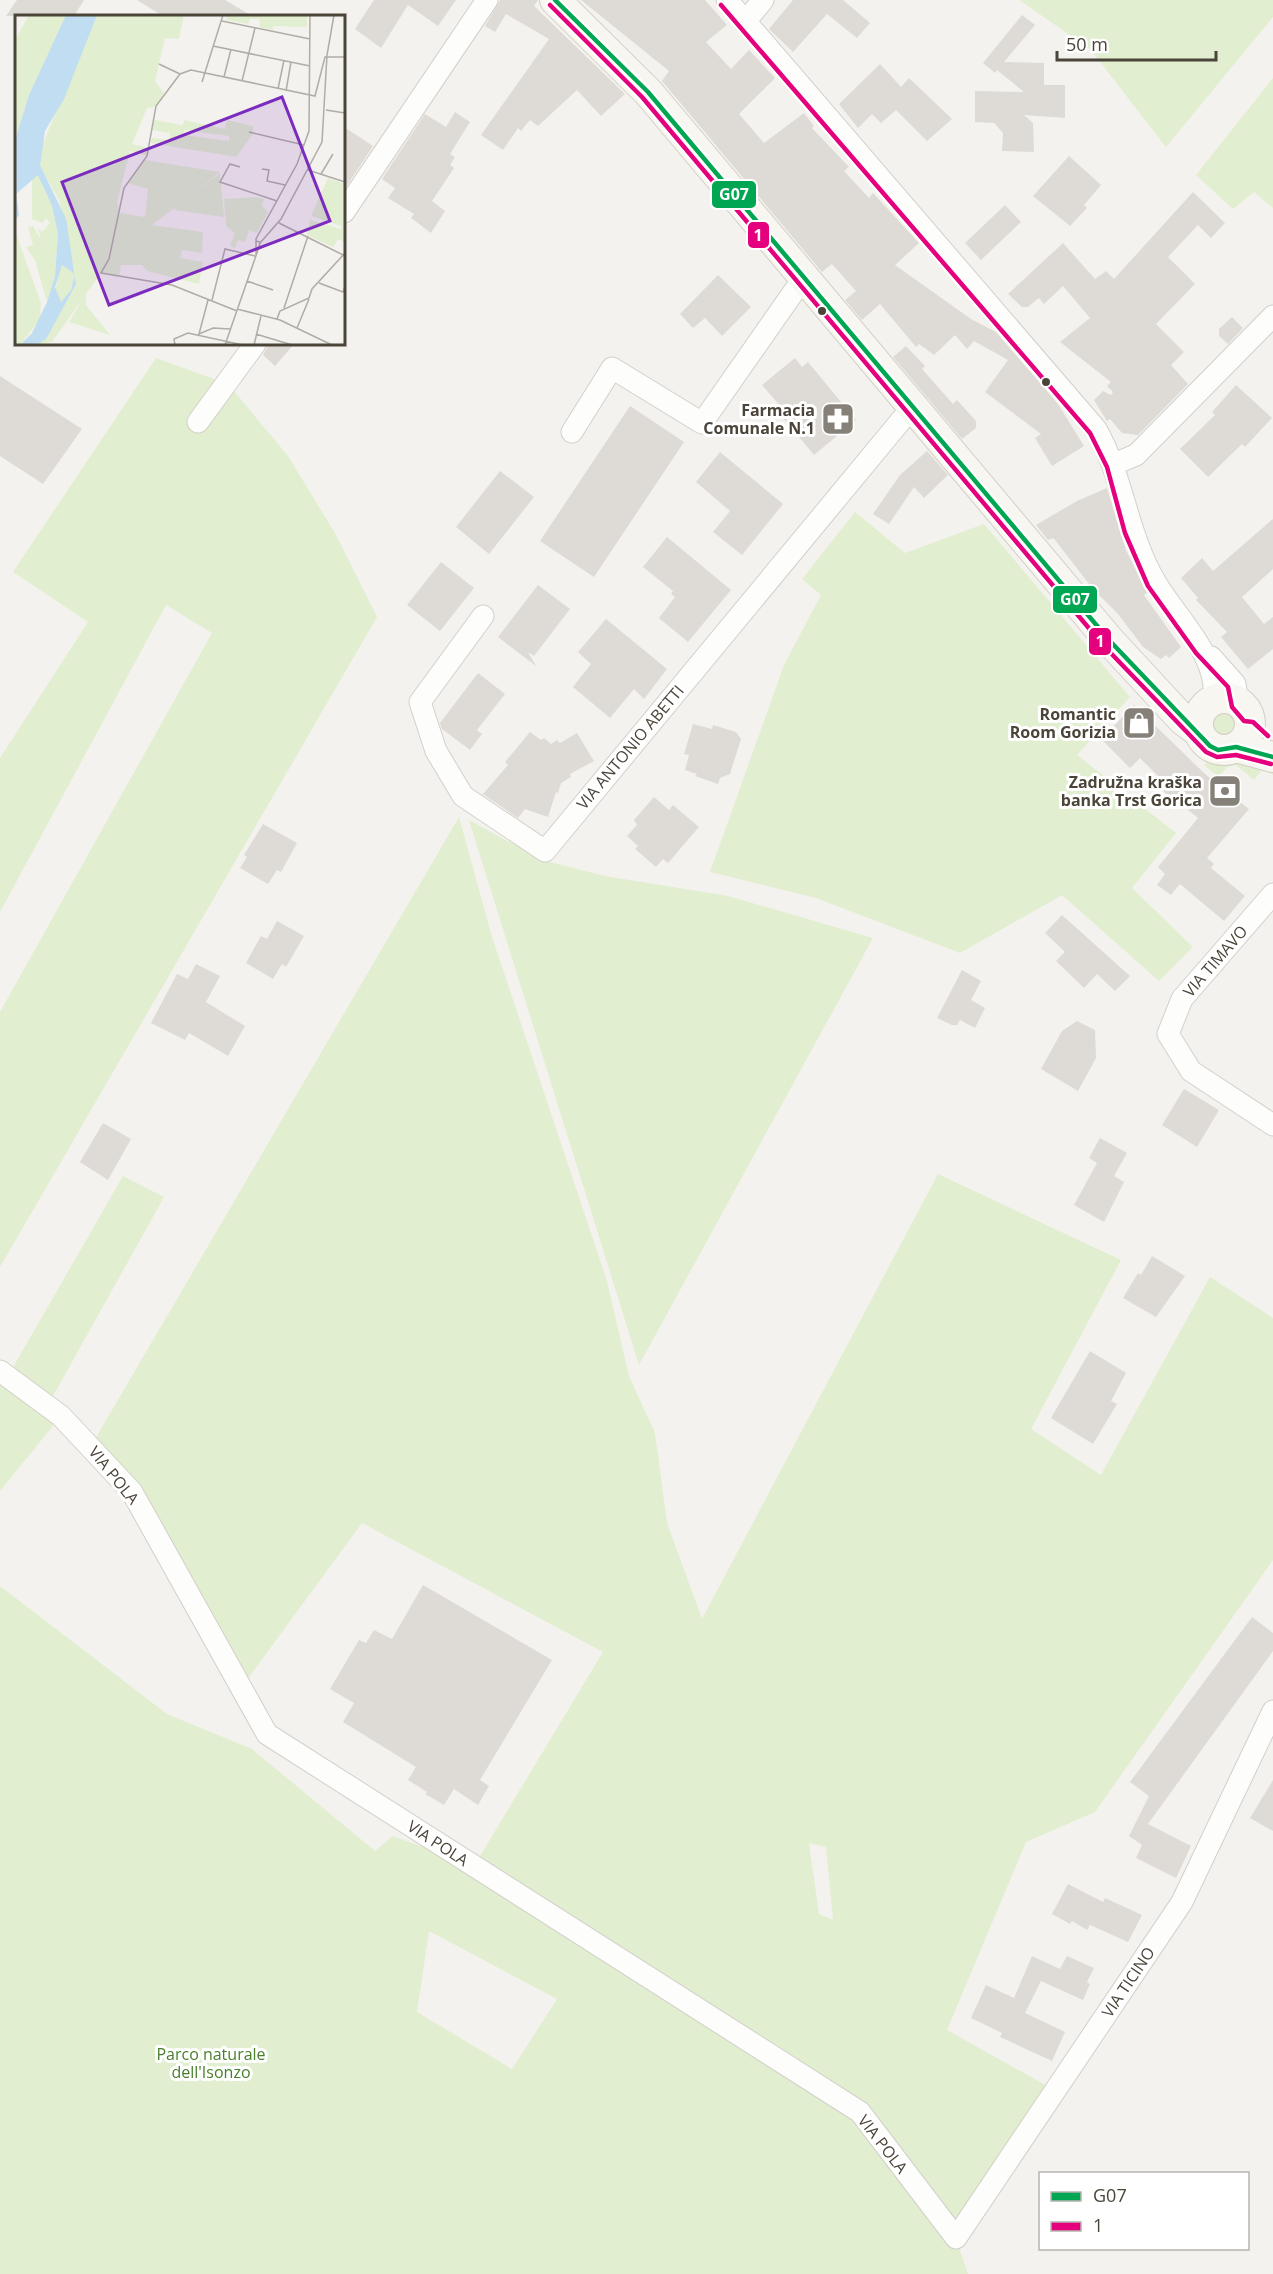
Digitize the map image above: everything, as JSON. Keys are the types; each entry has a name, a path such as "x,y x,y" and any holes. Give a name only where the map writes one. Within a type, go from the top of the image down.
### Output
{"main road":[{"path":"555,0 648,92 1109,640 1142,673 1183,720 1199,732"},
{"path":"1142,673 1236,710 1248,734 1236,747"},
{"path":"1236,710 1198,722 1203,740 1218,750 1236,747 1273,757"}],"street":[{"path":"345,211 487,0"},
{"path":"727,0 1096,429 1114,464 1140,551 1155,582 1202,649 1220,664 1235,684 1236,710"},
{"path":"745,22 763,0"},
{"path":"572,432 612,368 702,423 804,277"},
{"path":"1114,464 1136,455 1273,316"},
{"path":"198,423 254,345"},
{"name":"VIA ANTONIO ABETTI","path":"483,616 420,702 436,751 463,796 545,851 913,406"},
{"name":"VIA TIMAVO","path":"1273,894 1182,999 1168,1034 1191,1071 1273,1125"},
{"name":"VIA POLA","path":"0,1371 61,1416 132,1492 267,1734 860,2112 956,2238"},
{"name":"VIA TICINO","path":"956,2238 1182,1902 1273,1711"}],"green space":[{"path":"1019,0 1273,0 1273,17 1166,147 1090,49"},
{"path":"1273,78 1273,208 1254,192 1233,209 1196,175"},
{"path":"156,358 228,384 288,456 335,533 377,617 0,1267 0,1012 212,633 166,605 0,912 0,758 88,622 13,572"},
{"path":"855,512 905,553 984,524 1130,697 1077,755 1176,833 1132,888 1193,947 1159,981 1062,895 960,953 816,898 710,872 784,665 821,595 802,579"},
{"path":"1223,711 1232,715 1236,724 1232,733 1223,737 1214,733 1210,724 1214,715"},
{"path":"1208,761 1273,766 1273,775 1264,768 1254,780 1236,765 1227,767 1219,777 1204,765"},
{"name":"Parco naturale dell'Isonzo","path":"459,817 492,937 607,1281 629,1376 655,1433 667,1523 702,1619 938,1174 1121,1260 1031,1429 1101,1475 1210,1277 1273,1318 1273,1560 1095,1812 1026,1842 947,2030 1056,2091 956,2238 968,2274 0,2274 0,1586 167,1714 252,1749 375,1851 393,1836 474,1866 603,1652 362,1523 241,1688 91,1446","holes":["809,1843 826,1847 833,1920 819,1914","429,1931 557,1999 512,2069 417,2012"]},
{"path":"469,820 542,860 605,876 728,896 873,938 639,1365"},
{"path":"123,1176 164,1197 52,1398 12,1369"},
{"path":"0,1371 61,1416 0,1491"}],"building":[{"path":"17,0 84,0 75,15 6,16"},
{"path":"137,0 225,0 250,15 161,15"},
{"path":"374,0 456,0 438,26 408,5 381,48 355,29"},
{"path":"500,0 538,0 534,6 625,94 601,116 577,90 538,126 530,120 521,131 518,128 503,150 481,135 549,39 506,14 495,32 485,26"},
{"path":"581,0 705,0 727,25 706,42 731,69 749,50 775,78 739,114 764,143 804,113 814,126 812,128 849,167 844,171 869,198 873,193 919,243 895,265 971,319 996,332 1058,404 1084,446 1052,466 1035,438 1041,434 985,392 1008,360 974,341 967,349 955,335 934,355 919,344 916,347 880,304 862,320 845,300 856,291 832,264 822,272 662,81 669,71"},
{"path":"793,0 843,0 870,23 857,38 827,14 793,52 769,29"},
{"path":"1022,15 1035,25 1004,62 1044,63 1044,85 1065,85 1065,118 1024,115 1033,123 1034,152 1002,151 1003,133 994,123 975,122 975,91 1024,92 997,70 995,73 983,63"},
{"path":"880,64 901,87 909,78 952,119 927,141 896,110 881,123 872,114 858,128 839,104"},
{"path":"455,112 470,122 450,154 455,157 450,165 454,168 432,201 445,211 431,233 411,218 414,214 388,198 395,188 382,179 425,114 446,127"},
{"path":"345,128 373,146 345,188"},
{"path":"1069,156 1101,185 1084,205 1087,208 1070,226 1033,196"},
{"path":"1193,192 1225,223 1211,238 1198,225 1168,257 1195,284 1156,324 1184,352 1171,365 1188,384 1138,435 1122,433 1110,419 1107,421 1094,400 1103,391 1111,395 1113,392 1107,386 1111,382 1060,342 1090,318 1063,286 1044,304 1039,298 1028,307 1022,307 1008,294 1063,243 1095,279 1106,271 1114,279"},
{"path":"1005,205 1021,222 981,260 965,243"},
{"path":"718,275 751,307 722,336 705,318 693,328 680,314"},
{"path":"1232,317 1243,328 1228,344 1219,336 1219,329"},
{"path":"268,345 293,345 275,366 263,355"},
{"path":"906,346 925,366 922,369 953,404 957,400 976,421 976,428 962,439 893,357"},
{"path":"795,358 802,367 808,362 856,420 814,455 777,411 782,408 762,385"},
{"path":"0,376 82,429 43,484 0,456"},
{"path":"1236,385 1272,418 1245,447 1242,444 1208,477 1180,449 1215,415 1212,412"},
{"path":"630,406 684,442 594,577 540,541"},
{"path":"927,451 948,475 924,498 914,487 889,524 873,514 900,475"},
{"path":"720,452 783,504 742,555 713,532 730,511 696,482"},
{"path":"500,471 534,497 489,554 456,527"},
{"path":"1107,488 1126,550 1147,593 1144,595 1181,647 1169,658 1166,655 1161,659 1143,647 1055,540 1053,538 1048,540 1036,525 1077,501"},
{"path":"1273,519 1273,569 1242,597 1264,624 1273,617 1273,649 1248,669 1221,637 1227,632 1196,600 1198,598 1181,578 1202,558 1213,571"},
{"path":"667,537 731,590 688,642 659,618 675,597 671,594 673,591 643,567"},
{"path":"441,562 474,588 440,631 407,605"},
{"path":"538,585 570,609 534,656 528,652 536,666 498,637"},
{"path":"606,619 667,669 644,699 634,689 610,718 573,687 591,664 578,652"},
{"path":"478,673 505,694 477,730 482,734 470,750 442,729 440,723"},
{"path":"1134,705 1205,774 1249,809 1207,858 1214,864 1211,868 1245,896 1224,921 1180,884 1171,895 1157,885 1165,874 1158,867 1198,818 1174,798 1172,800 1160,787 1164,782 1140,758 1130,768 1101,739"},
{"path":"693,724 712,729 713,725 736,732 741,739 730,774 720,778 718,784 685,770 689,755 684,754"},
{"path":"530,732 551,744 557,740 560,743 577,733 594,761 570,774 571,777 561,783 548,817 525,809 518,818 483,794 508,765 505,762"},
{"path":"654,797 669,810 673,805 699,827 668,863 663,859 656,867 635,849 638,846 627,836 637,825 634,820"},
{"path":"263,824 297,843 281,872 277,870 268,884 240,868 247,857 244,855"},
{"path":"1062,915 1130,976 1115,991 1097,974 1084,988 1056,961 1065,952 1045,933"},
{"path":"277,921 304,936 286,967 282,964 273,979 246,963 261,936 267,939"},
{"path":"196,964 220,976 206,1002 245,1026 228,1056 189,1033 185,1040 151,1023 177,974 188,979"},
{"path":"962,970 981,981 971,1000 985,1008 975,1028 960,1020 957,1025 952,1025 937,1018"},
{"path":"1077,1021 1095,1030 1096,1058 1078,1091 1041,1069 1062,1031"},
{"path":"1184,1089 1219,1110 1197,1147 1162,1125"},
{"path":"103,1123 131,1139 108,1180 80,1162"},
{"path":"1100,1138 1127,1153 1114,1176 1124,1182 1104,1222 1074,1205 1097,1163 1089,1158"},
{"path":"1152,1256 1185,1276 1156,1317 1123,1298 1138,1273 1141,1275"},
{"path":"1090,1351 1126,1373 1111,1401 1117,1404 1093,1444 1051,1418"},
{"path":"423,1585 552,1660 480,1780 489,1786 478,1805 454,1789 444,1805 425,1794 427,1792 408,1780 416,1767 343,1722 354,1703 330,1689 359,1640 366,1643 374,1630 392,1639"},
{"path":"1252,1617 1273,1633 1273,1651 1148,1824 1191,1846 1176,1878 1136,1858 1142,1845 1129,1836 1149,1796 1130,1782"},
{"path":"1273,1780 1273,1831 1250,1818"},
{"path":"1068,1884 1103,1902 1105,1898 1142,1915 1128,1942 1090,1925 1087,1930 1072,1921 1070,1924 1052,1914"},
{"path":"1032,1956 1060,1969 1067,1956 1094,1968 1087,1982 1090,1984 1083,2000 1041,1981 1025,2013 1065,2032 1052,2061 1000,2037 1002,2033 971,2018 986,1985 1014,1998"}],"transit line":[{"name":"G07","path":"555,0 648,92 1109,640 1210,746 1218,750 1236,747 1273,757"},
{"name":"1","path":"550,5 642,97 1103,645 1206,752 1217,757 1236,755 1271,764"},
{"name":"1","path":"721,5 1090,433 1107,467 1125,533 1148,586 1196,653 1228,687 1232,707 1244,721 1253,722 1268,736"}],"place":[{"name":"Farmacia Comunale N.1","path":"838,419"},
{"name":"Romantic Room Gorizia","path":"1139,723"},
{"name":"Zadružna kraška banka Trst Gorica","path":"1225,791"}]}
